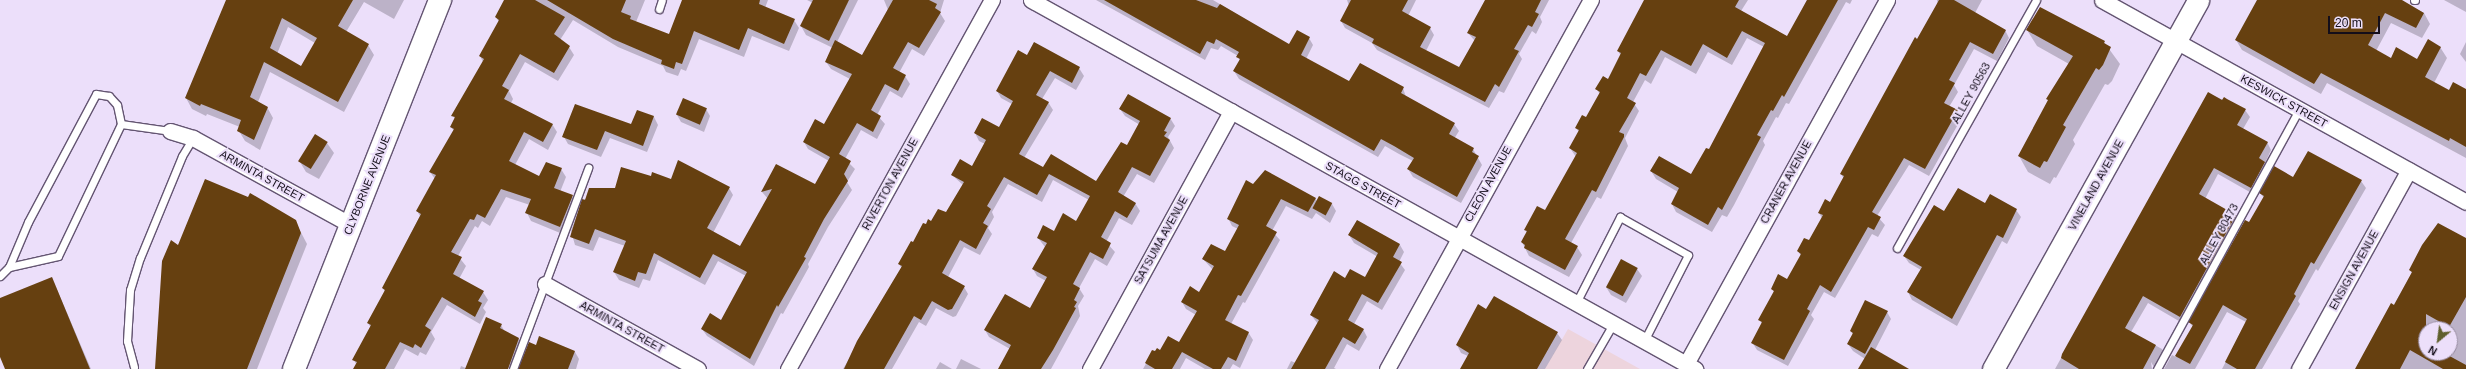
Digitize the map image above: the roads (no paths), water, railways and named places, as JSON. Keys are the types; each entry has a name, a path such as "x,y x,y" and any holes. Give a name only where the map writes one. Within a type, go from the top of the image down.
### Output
{"main road":[{"name":"CLYBORNE AVENUE","path":"294,369 440,0"},
{"name":"VINELAND AVENUE","path":"1993,369 2198,0"}],"street":[{"name":"RIVERTON AVENUE","path":"788,369 992,0"},
{"name":"STAGG STREET","path":"1031,0 1458,238 1576,302 1644,342 1690,366"},
{"name":"CLEON AVENUE","path":"1387,369 1458,238 1591,0"},
{"name":"CRANER AVENUE","path":"1690,366 1887,0"},
{"name":"KESWICK STREET","path":"2102,0 2466,202"},
{"name":"SATSUMA AVENUE","path":"1090,369 1231,112"},
{"name":"ARMINTA STREET","path":"170,131 193,138 351,225"},
{"name":"ENSIGN AVENUE","path":"2299,369 2408,170"},
{"name":"ARMINTA STREET","path":"545,284 698,369"}],"lane":[{"path":"659,9 662,0"},
{"name":"ALLEY 90563","path":"1897,248 2036,0"},
{"path":"0,276 9,267 28,222 96,94 109,96 117,105 121,124 58,256 9,267"},
{"name":"ALLEY 80473","path":"2157,369 2299,110"},
{"path":"121,124 170,131"},
{"path":"134,367 127,341 130,290 146,243 182,156 193,138"},
{"path":"513,369 588,168"},
{"path":"1576,302 1620,217 1688,255 1644,342"},
{"path":"1587,369 1613,324"}]}
